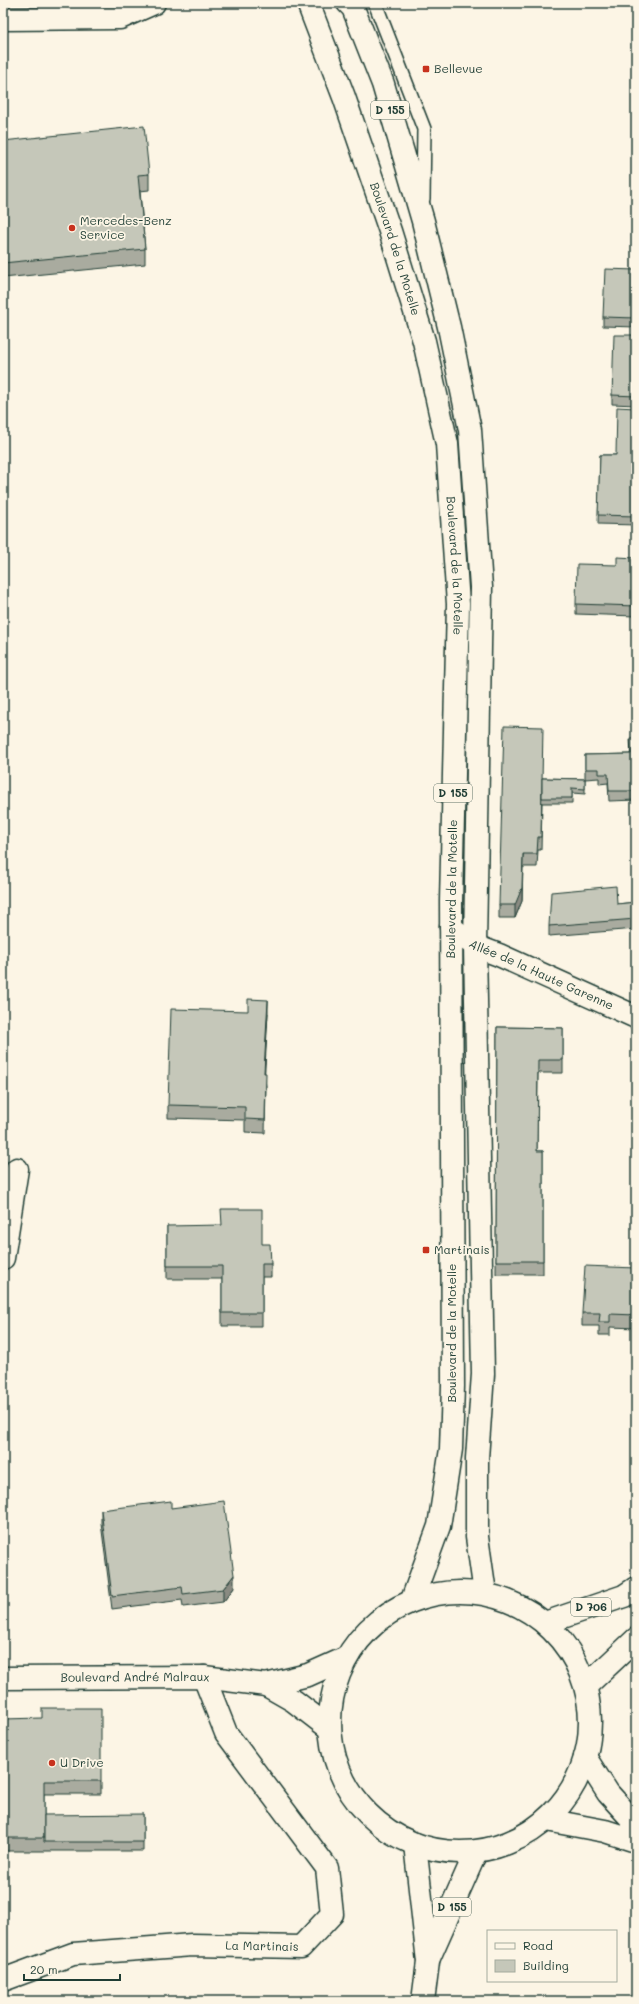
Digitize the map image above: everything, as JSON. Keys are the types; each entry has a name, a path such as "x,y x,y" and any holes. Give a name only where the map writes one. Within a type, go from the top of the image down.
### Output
{"main road":[{"path":"3,19 120,18 154,3"},
{"name":"Boulevard de la Motelle","path":"308,3 344,97 390,231 424,341 447,444 458,604 451,927 451,1449 439,1526 412,1600"},
{"name":"Boulevard de la Motelle","path":"348,3 353,8 383,84 423,221 449,326 470,430 481,587 475,946 483,1374 477,1458 477,1536 485,1593"},
{"name":"Allée de la Haute Garenne","path":"451,927 475,946 500,955 636,1017"},
{"path":"3,1258 17,1169"},
{"name":"D 706","path":"545,1623 624,1596 636,1588"},
{"path":"448,1591 485,1593 517,1604 545,1623 571,1651 586,1686 591,1728 582,1769 552,1822 508,1843 476,1852 446,1851 415,1844 376,1822 348,1787 332,1745 329,1728 330,1690 346,1658 374,1624 412,1600 448,1591"},
{"path":"586,1686 636,1639"},
{"name":"Boulevard André Malraux","path":"3,1678 204,1677 266,1685 308,1675 346,1658"},
{"name":"La Martinais","path":"3,1980 73,1954 192,1946 301,1947 332,1914 327,1868 226,1733 204,1677"},
{"name":"Boulevard André Malraux","path":"266,1685 294,1700 329,1728"},
{"path":"585,1757 608,1793 636,1824"},
{"path":"552,1822 605,1831 636,1841"},
{"name":"D 155","path":"415,1844 428,1962 423,2001"},
{"name":"D 155","path":"428,1962 476,1852"}],"lane":[{"path":"375,3 424,129 423,221"}],"building":[{"name":"Mercedes-Benz Service","path":"144,126 149,174 138,175 145,249 3,263 3,141"},
{"path":"605,269 636,270 636,318 603,317"},
{"path":"614,335 636,335 636,396 612,395"},
{"path":"617,407 636,408 636,516 598,515 600,455 616,455"},
{"path":"617,557 636,558 636,606 576,604 577,564 617,565"},
{"path":"504,726 543,727 541,837 538,837 537,854 523,854 522,888 515,905 499,905"},
{"path":"630,738 636,738 636,791 609,791 608,774 599,774 599,769 585,769 585,755 631,754"},
{"path":"542,778 585,779 585,789 572,788 572,798 542,798"},
{"path":"616,886 617,904 636,902 636,919 549,926 551,892"},
{"path":"248,999 268,1000 264,1073 266,1073 265,1120 245,1119 245,1107 168,1105 171,1009 248,1011"},
{"path":"497,1027 563,1028 563,1060 538,1060 537,1151 543,1151 543,1261 496,1261"},
{"path":"221,1209 262,1209 262,1244 270,1244 271,1264 262,1264 262,1313 222,1313 222,1266 167,1266 167,1226 222,1225"},
{"path":"585,1266 636,1268 636,1315 610,1314 610,1322 599,1322 600,1313 582,1313"},
{"path":"171,1501 171,1508 224,1501 234,1575 223,1589 183,1594 182,1587 112,1596 101,1510"},
{"name":"U Drive","path":"42,1708 101,1708 101,1781 44,1781 44,1838 3,1838 3,1719 42,1718"},
{"path":"143,1814 143,1842 44,1842 44,1815"}],"place":[{"name":"Bellevue","path":"426,69"},
{"name":"Mercedes-Benz Service","path":"72,228"},
{"name":"Martinais","path":"426,1250"},
{"name":"U Drive","path":"52,1763"}]}
